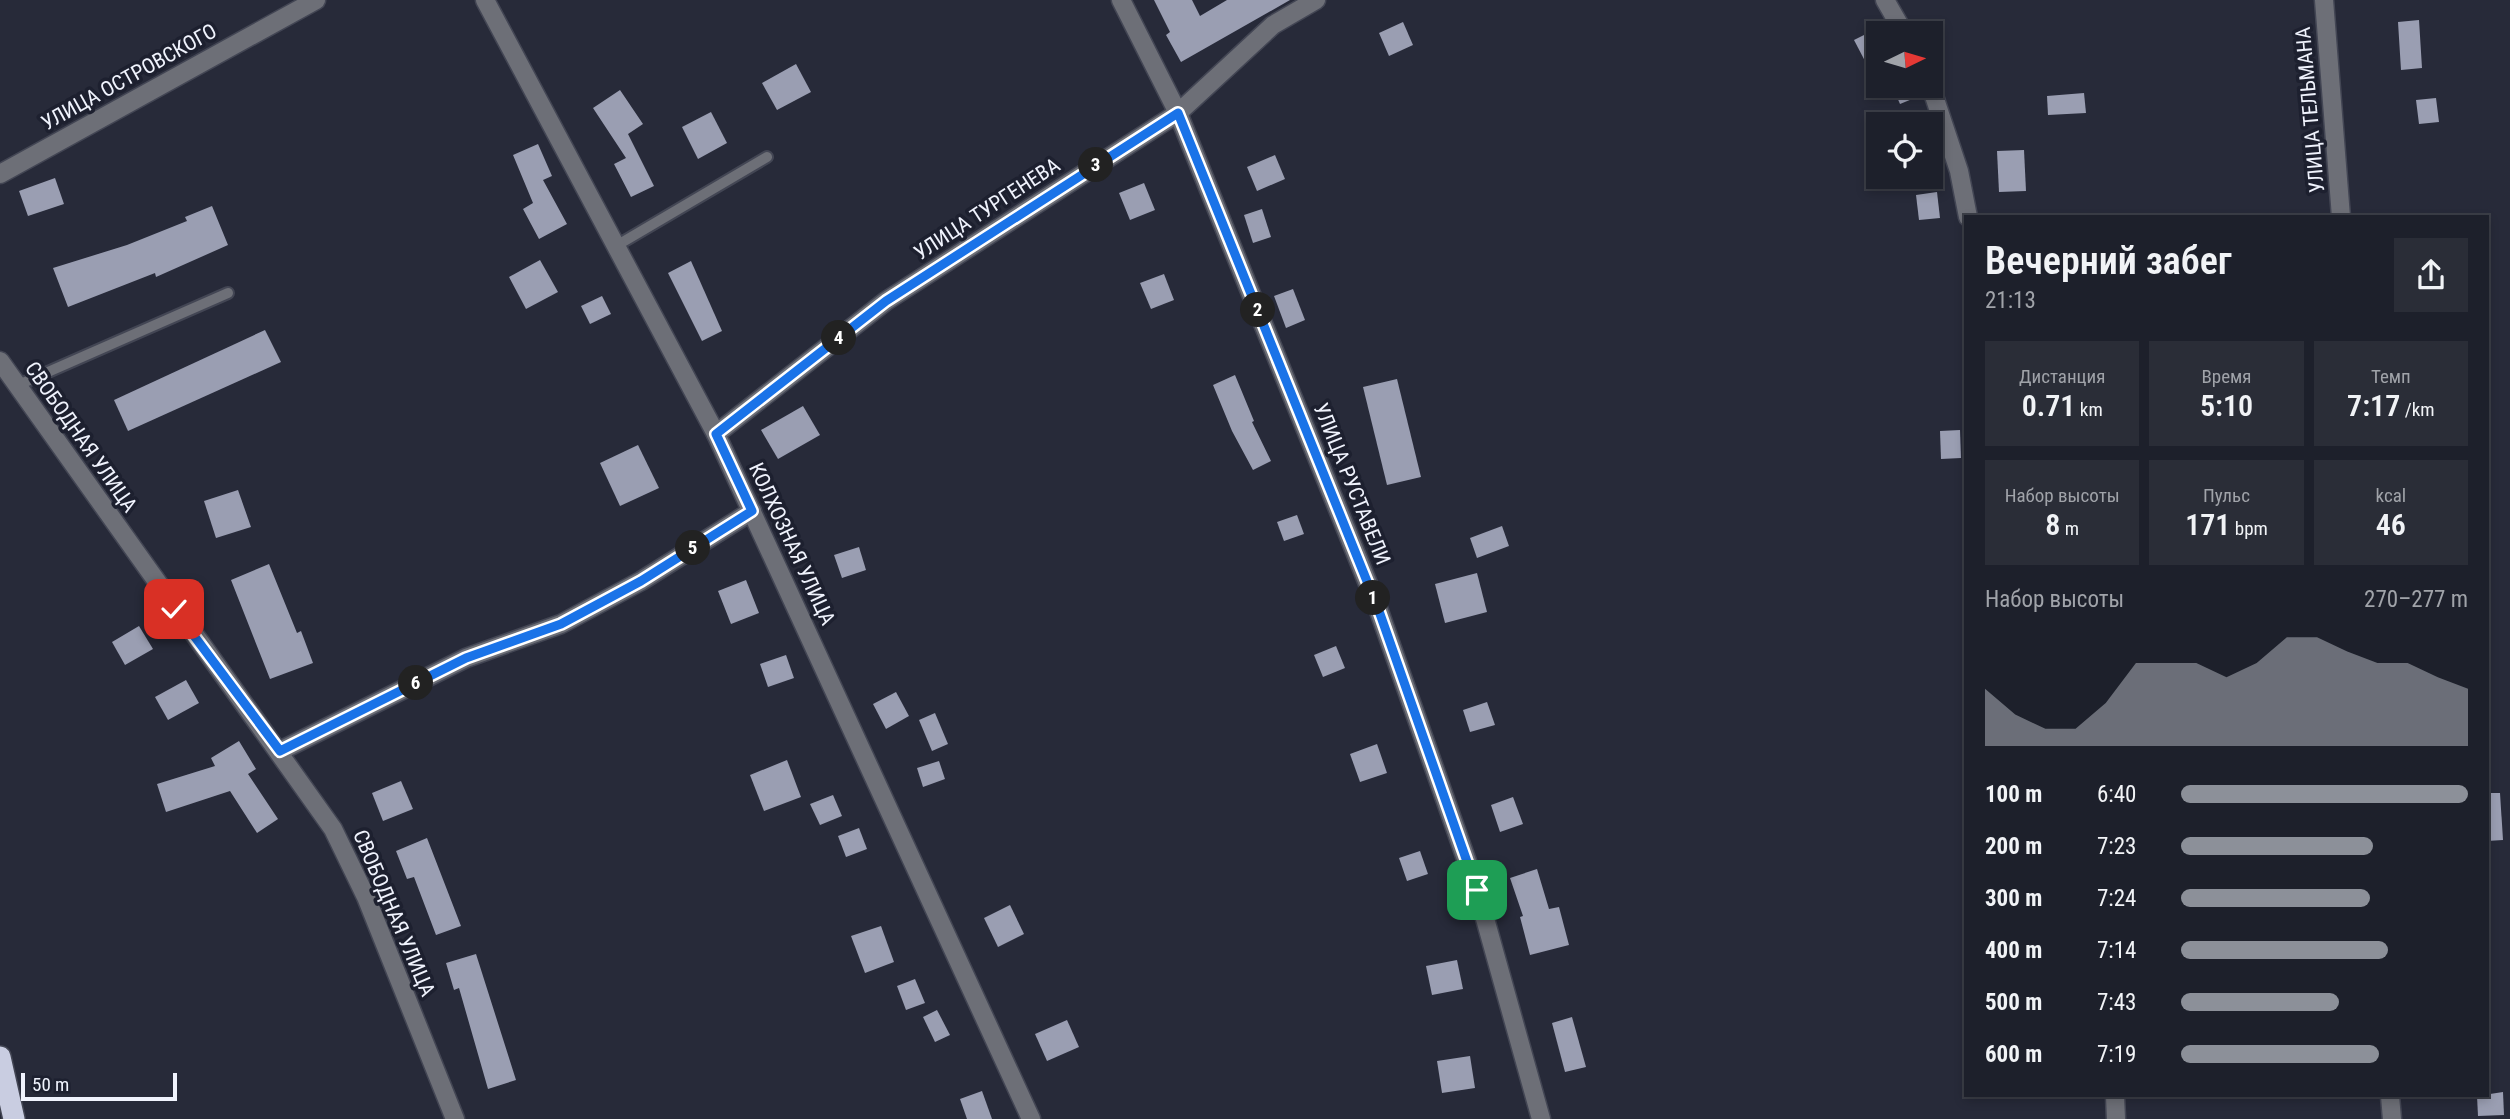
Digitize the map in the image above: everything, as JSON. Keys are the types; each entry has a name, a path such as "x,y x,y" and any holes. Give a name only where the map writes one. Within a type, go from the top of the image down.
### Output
{"highway":[{"path":"0,1057 15,1119"}],"street":[{"name":"УЛИЦА ОСТРОВСКОГО","path":"0,174 316,0"},
{"name":"КОЛХОЗНАЯ УЛИЦА","path":"485,0 716,434 1031,1119"},
{"name":"УЛИЦА РУСТАВЕЛИ","path":"1121,0 1178,113 1383,624 1477,890 1541,1119"},
{"name":"УЛИЦА ТУРГЕНЕВА","path":"716,434 886,301 1178,113 1273,25 1316,0"},
{"path":"1885,0 1897,21"},
{"name":"УЛИЦА ТЕЛЬМАНА","path":"2324,0 2341,215"},
{"path":"1935,98 1959,171 1968,215"},
{"name":"СВОБОДНАЯ УЛИЦА","path":"0,361 174,609 280,751 332,829 360,885 455,1119"},
{"path":"280,751 466,658 561,624 641,581 752,511"},
{"path":"2115,1097 2116,1119"},
{"path":"2390,1097 2392,1119"}],"lane":[{"path":"617,246 767,157"},
{"path":"16,386 228,293"}],"building":[{"path":"1154,0 1192,0 1200,16 1227,0 1290,0 1181,62 1166,35 1170,32"},
{"path":"2419,20 2422,68 2401,70 2398,22"},
{"path":"1403,22 1413,45 1389,56 1379,33"},
{"path":"1866,34 1866,63 1854,40"},
{"path":"796,64 811,92 777,110 762,83"},
{"path":"620,90 643,124 628,134 654,186 631,197 614,164 626,158 593,108"},
{"path":"2084,93 2086,113 2048,115 2047,96"},
{"path":"1897,98 1915,98 1900,104"},
{"path":"2436,98 2439,122 2419,124 2416,100"},
{"path":"711,112 727,143 698,159 682,127"},
{"path":"538,144 552,176 543,180 567,224 539,239 523,209 533,203 513,155"},
{"path":"2024,150 2026,191 1999,192 1997,151"},
{"path":"1275,155 1285,179 1257,191 1247,167"},
{"path":"55,178 64,204 28,216 19,191"},
{"path":"1144,183 1155,210 1130,220 1119,193"},
{"path":"1937,192 1940,218 1919,220 1916,195"},
{"path":"212,206 228,245 156,277 155,273 68,307 53,268 127,245 187,221 185,217"},
{"path":"1262,209 1271,237 1253,243 1244,215"},
{"path":"540,260 558,292 526,309 509,277"},
{"path":"691,261 722,331 702,341 668,273"},
{"path":"1164,274 1174,300 1151,309 1140,283"},
{"path":"1293,289 1305,320 1286,328 1274,296"},
{"path":"602,296 611,314 590,324 581,306"},
{"path":"265,330 281,362 128,431 114,400"},
{"path":"1235,375 1254,421 1252,422 1271,461 1253,470 1232,431 1213,385"},
{"path":"1397,379 1421,477 1387,485 1363,387"},
{"path":"803,406 820,435 778,459 761,430"},
{"path":"1960,430 1961,458 1941,459 1940,431"},
{"path":"638,445 659,488 620,506 600,463"},
{"path":"238,490 251,527 216,538 204,501"},
{"path":"1297,515 1304,534 1284,541 1277,522"},
{"path":"1502,526 1509,546 1477,558 1470,538"},
{"path":"859,547 866,570 842,578 834,555"},
{"path":"269,564 297,633 301,631 313,663 270,679 231,580"},
{"path":"1477,573 1487,612 1445,623 1435,584"},
{"path":"746,580 759,613 731,624 718,591"},
{"path":"139,626 153,649 125,665 112,642"},
{"path":"1336,646 1345,668 1323,677 1314,655"},
{"path":"786,655 794,678 768,687 760,664"},
{"path":"186,680 199,703 168,720 155,697"},
{"path":"896,692 909,716 886,729 873,704"},
{"path":"1487,702 1495,725 1470,732 1463,710"},
{"path":"935,713 948,744 932,751 919,720"},
{"path":"239,741 256,769 248,774 278,819 257,833 230,791 166,812 157,784 215,766 211,758"},
{"path":"1377,744 1387,773 1360,782 1350,754"},
{"path":"787,760 801,797 764,811 750,775"},
{"path":"939,761 945,779 923,787 917,768"},
{"path":"401,781 413,809 383,821 372,793"},
{"path":"2489,793 2500,793 2503,840 2489,841"},
{"path":"833,795 842,816 820,825 810,804"},
{"path":"1513,797 1523,824 1500,832 1491,805"},
{"path":"859,828 867,849 846,857 838,836"},
{"path":"427,838 461,926 436,935 414,877 407,879 396,851"},
{"path":"1420,851 1428,874 1407,881 1399,858"},
{"path":"1537,869 1549,909 1559,907 1569,945 1530,955 1520,917 1523,916 1510,878"},
{"path":"1010,905 1024,934 998,947 984,918"},
{"path":"881,926 894,962 865,973 851,936"},
{"path":"476,954 516,1080 488,1089 459,988 454,990 446,963"},
{"path":"1457,960 1463,989 1432,995 1426,966"},
{"path":"915,979 925,1003 906,1010 897,986"},
{"path":"937,1010 950,1035 935,1042 923,1017"},
{"path":"1572,1017 1586,1067 1565,1072 1552,1023"},
{"path":"1067,1020 1079,1047 1047,1061 1035,1034"},
{"path":"1470,1056 1475,1088 1442,1093 1437,1061"},
{"path":"982,1091 992,1119 967,1119 960,1099"},
{"path":"2503,1092 2504,1115 2478,1116 2477,1097 2489,1097 2489,1094"}],"route":[{"path":"174,609 280,751 466,658 561,624 641,581 752,511 716,434 886,301 1178,113 1379,611 1477,890"}]}
